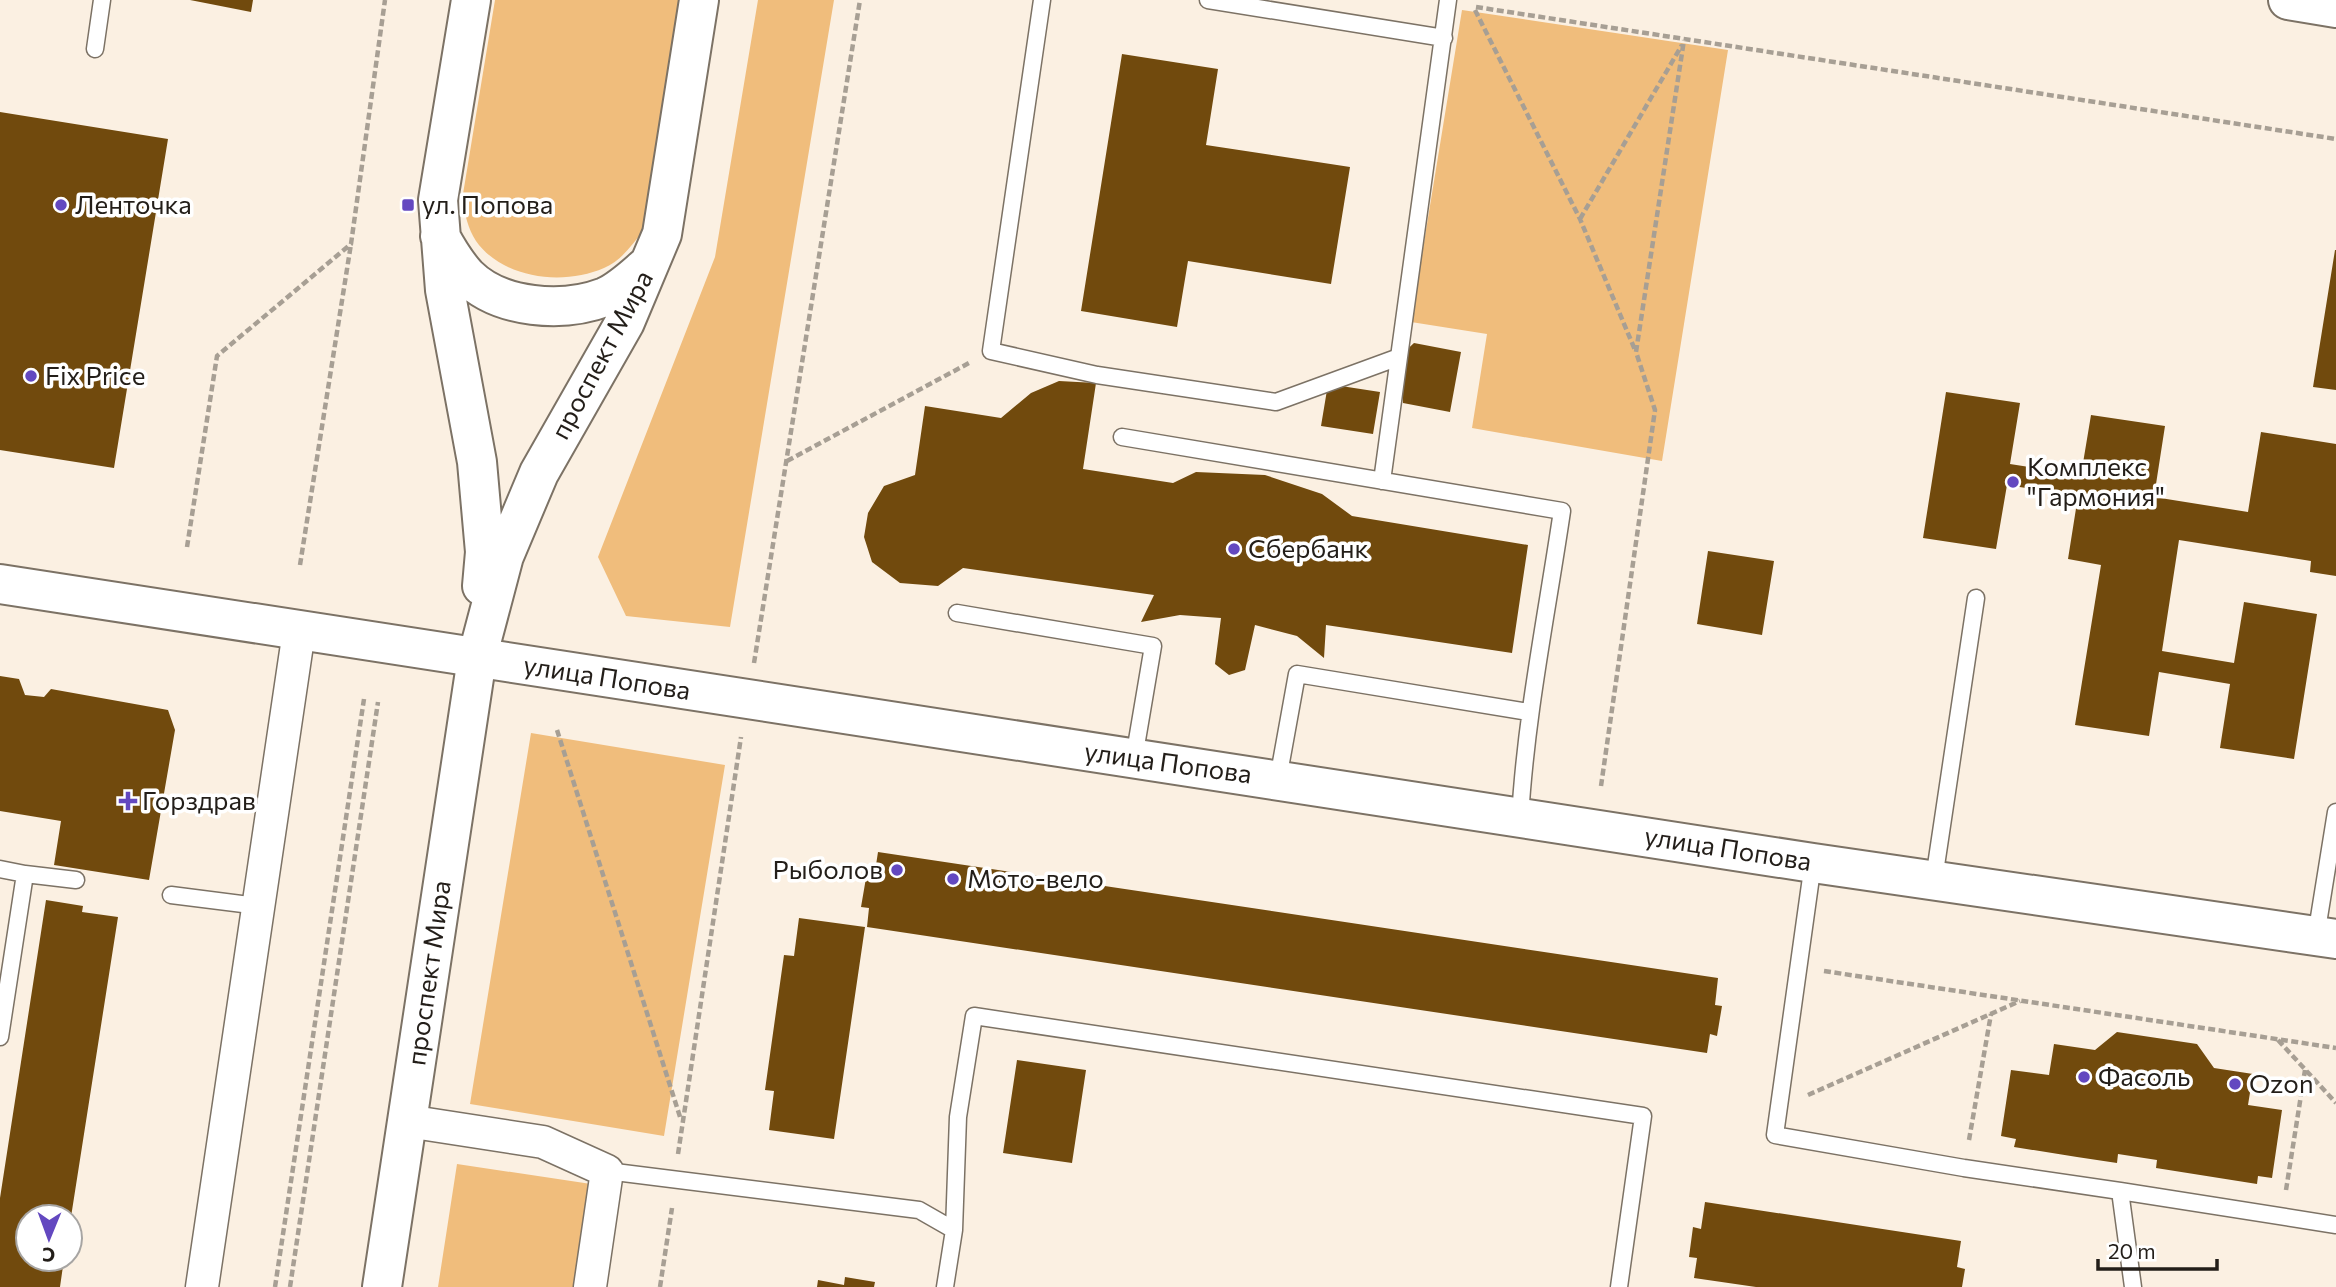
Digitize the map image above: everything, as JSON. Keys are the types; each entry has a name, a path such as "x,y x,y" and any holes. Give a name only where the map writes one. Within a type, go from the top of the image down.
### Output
{"street":[{"name":"проспект Мира","path":"382,1287 477,658 485,552 477,462 445,290 438,200 471,0"},
{"name":"проспект Мира","path":"477,658 504,556 539,473 625,322 662,234 699,0"},
{"path":"2288,0 2336,8"},
{"path":"439,234 452,257 469,278 502,298 557,307 607,296 652,261"},
{"name":"улица Попова","path":"0,584 1813,863 2326,938"},
{"path":"202,1287 299,631"},
{"path":"407,1121 543,1142 607,1171 590,1287"}],"lane":[{"path":"95,49 103,0"},
{"path":"1042,0 991,351 1097,375 1276,402 1399,357"},
{"path":"1208,0 1444,38"},
{"path":"1382,481 1448,0"},
{"path":"1122,437 1562,511 1538,670 1528,712 1520,818"},
{"path":"1934,879 1976,598"},
{"path":"957,613 1153,646 1134,758"},
{"path":"1278,779 1297,674 1528,712"},
{"path":"2326,938 2336,812"},
{"path":"1813,863 1775,1135 1964,1168 2336,1225"},
{"path":"0,869 76,880"},
{"path":"0,1037 25,874"},
{"path":"171,895 258,906"},
{"path":"945,1287 954,1230 958,1117 974,1016 1643,1116 1619,1287"},
{"path":"607,1171 919,1210 954,1230"},
{"path":"2120,1191 2133,1287"}],"path":[{"path":"300,565 351,244 385,0"},
{"path":"557,730 681,1121 860,0"},
{"path":"1468,0 1580,219 1636,352 1655,410 1601,786"},
{"path":"1473,6 2336,139"},
{"path":"1580,219 1684,40"},
{"path":"1636,352 1684,40"},
{"path":"187,547 217,356 351,244"},
{"path":"787,461 991,351"},
{"path":"275,1287 365,699"},
{"path":"290,1287 378,702"},
{"path":"1799,967 2336,1048"},
{"path":"1779,1108 2021,1000"},
{"path":"1964,1168 1991,1014"},
{"path":"2277,1039 2336,1103"},
{"path":"2282,1217 2305,1070"}],"shaded area":[{"path":"495,0 682,0 643,231 621,257 588,274 570,277 535,276 502,264 476,241 467,221 462,200"},
{"path":"758,0 834,0 730,627 626,616 598,557 715,257"},
{"path":"1462,10 1728,50 1662,461 1472,428 1487,334 1411,322"},
{"path":"531,733 725,765 664,1136 470,1104"},
{"path":"457,1164 591,1184 576,1287 438,1287"}],"building":[{"path":"190,0 253,0 251,12"},
{"path":"1122,54 1218,69 1206,145 1350,167 1331,284 1188,261 1177,327 1081,311"},
{"path":"0,112 168,139 114,468 0,450"},
{"path":"2336,250 2336,390 2313,387"},
{"path":"1414,343 1461,352 1450,412 1403,403 1399,357"},
{"path":"1059,381 1096,383 1083,469 1173,483 1196,472 1265,475 1322,494 1352,516 1528,545 1512,653 1326,625 1324,658 1297,636 1255,625 1245,670 1229,675 1215,664 1221,618 1180,615 1141,622 1154,595 963,568 938,586 900,583 872,562 864,537 868,513 884,486 915,475 925,406 1001,418 1031,393"},
{"path":"1328,384 1380,392 1373,434 1321,426"},
{"path":"1946,392 2020,403 2010,464 2081,475 2091,415 2165,426 2154,497 2248,512 2261,432 2336,444 2336,576 2310,572 2311,561 2179,540 2162,651 2234,663 2244,602 2317,614 2294,759 2220,748 2230,684 2159,672 2149,736 2075,725 2101,565 2068,559 2078,496 2007,485 1996,549 1923,538"},
{"path":"1708,551 1774,561 1762,635 1697,624"},
{"path":"0,676 19,679 25,695 44,697 51,689 168,710 175,730 149,880 54,865 61,821 0,811"},
{"path":"878,852 1718,978 1715,1005 1722,1006 1717,1036 1710,1034 1707,1053 867,927 869,908 861,907 866,878 874,878"},
{"path":"46,900 83,906 82,912 118,917 73,1203 14,1203 14,1273 62,1273 60,1287 0,1287 0,1198"},
{"path":"799,918 865,927 834,1139 769,1130 774,1091 765,1090 784,955 794,956"},
{"path":"2117,1032 2197,1044 2214,1068 2253,1074 2248,1105 2282,1110 2272,1178 2258,1176 2257,1184 2156,1168 2157,1160 2118,1154 2117,1163 2077,1157 2014,1147 2016,1139 2001,1136 2011,1070 2049,1075 2054,1044 2095,1050"},
{"path":"1017,1060 1086,1070 1072,1163 1003,1153"},
{"path":"1705,1202 1961,1241 1957,1267 1965,1269 1962,1287 1756,1287 1694,1278 1697,1258 1689,1257 1693,1227 1701,1229"},
{"path":"845,1277 875,1282 874,1287 817,1287 818,1280 844,1285"}],"place":[{"name":"Ленточка","path":"61,205"},
{"name":"ул. Попова","path":"408,205"},
{"name":"Fix Price","path":"31,376"},
{"name":"Комплекс \"Гармония\"","path":"2013,482"},
{"name":"Сбербанк","path":"1234,549"},
{"name":"Горздрав","path":"128,801"},
{"name":"Рыболов","path":"897,870"},
{"name":"Мото-вело","path":"953,879"},
{"name":"Фасоль","path":"2084,1077"},
{"name":"Ozon","path":"2235,1084"}]}
